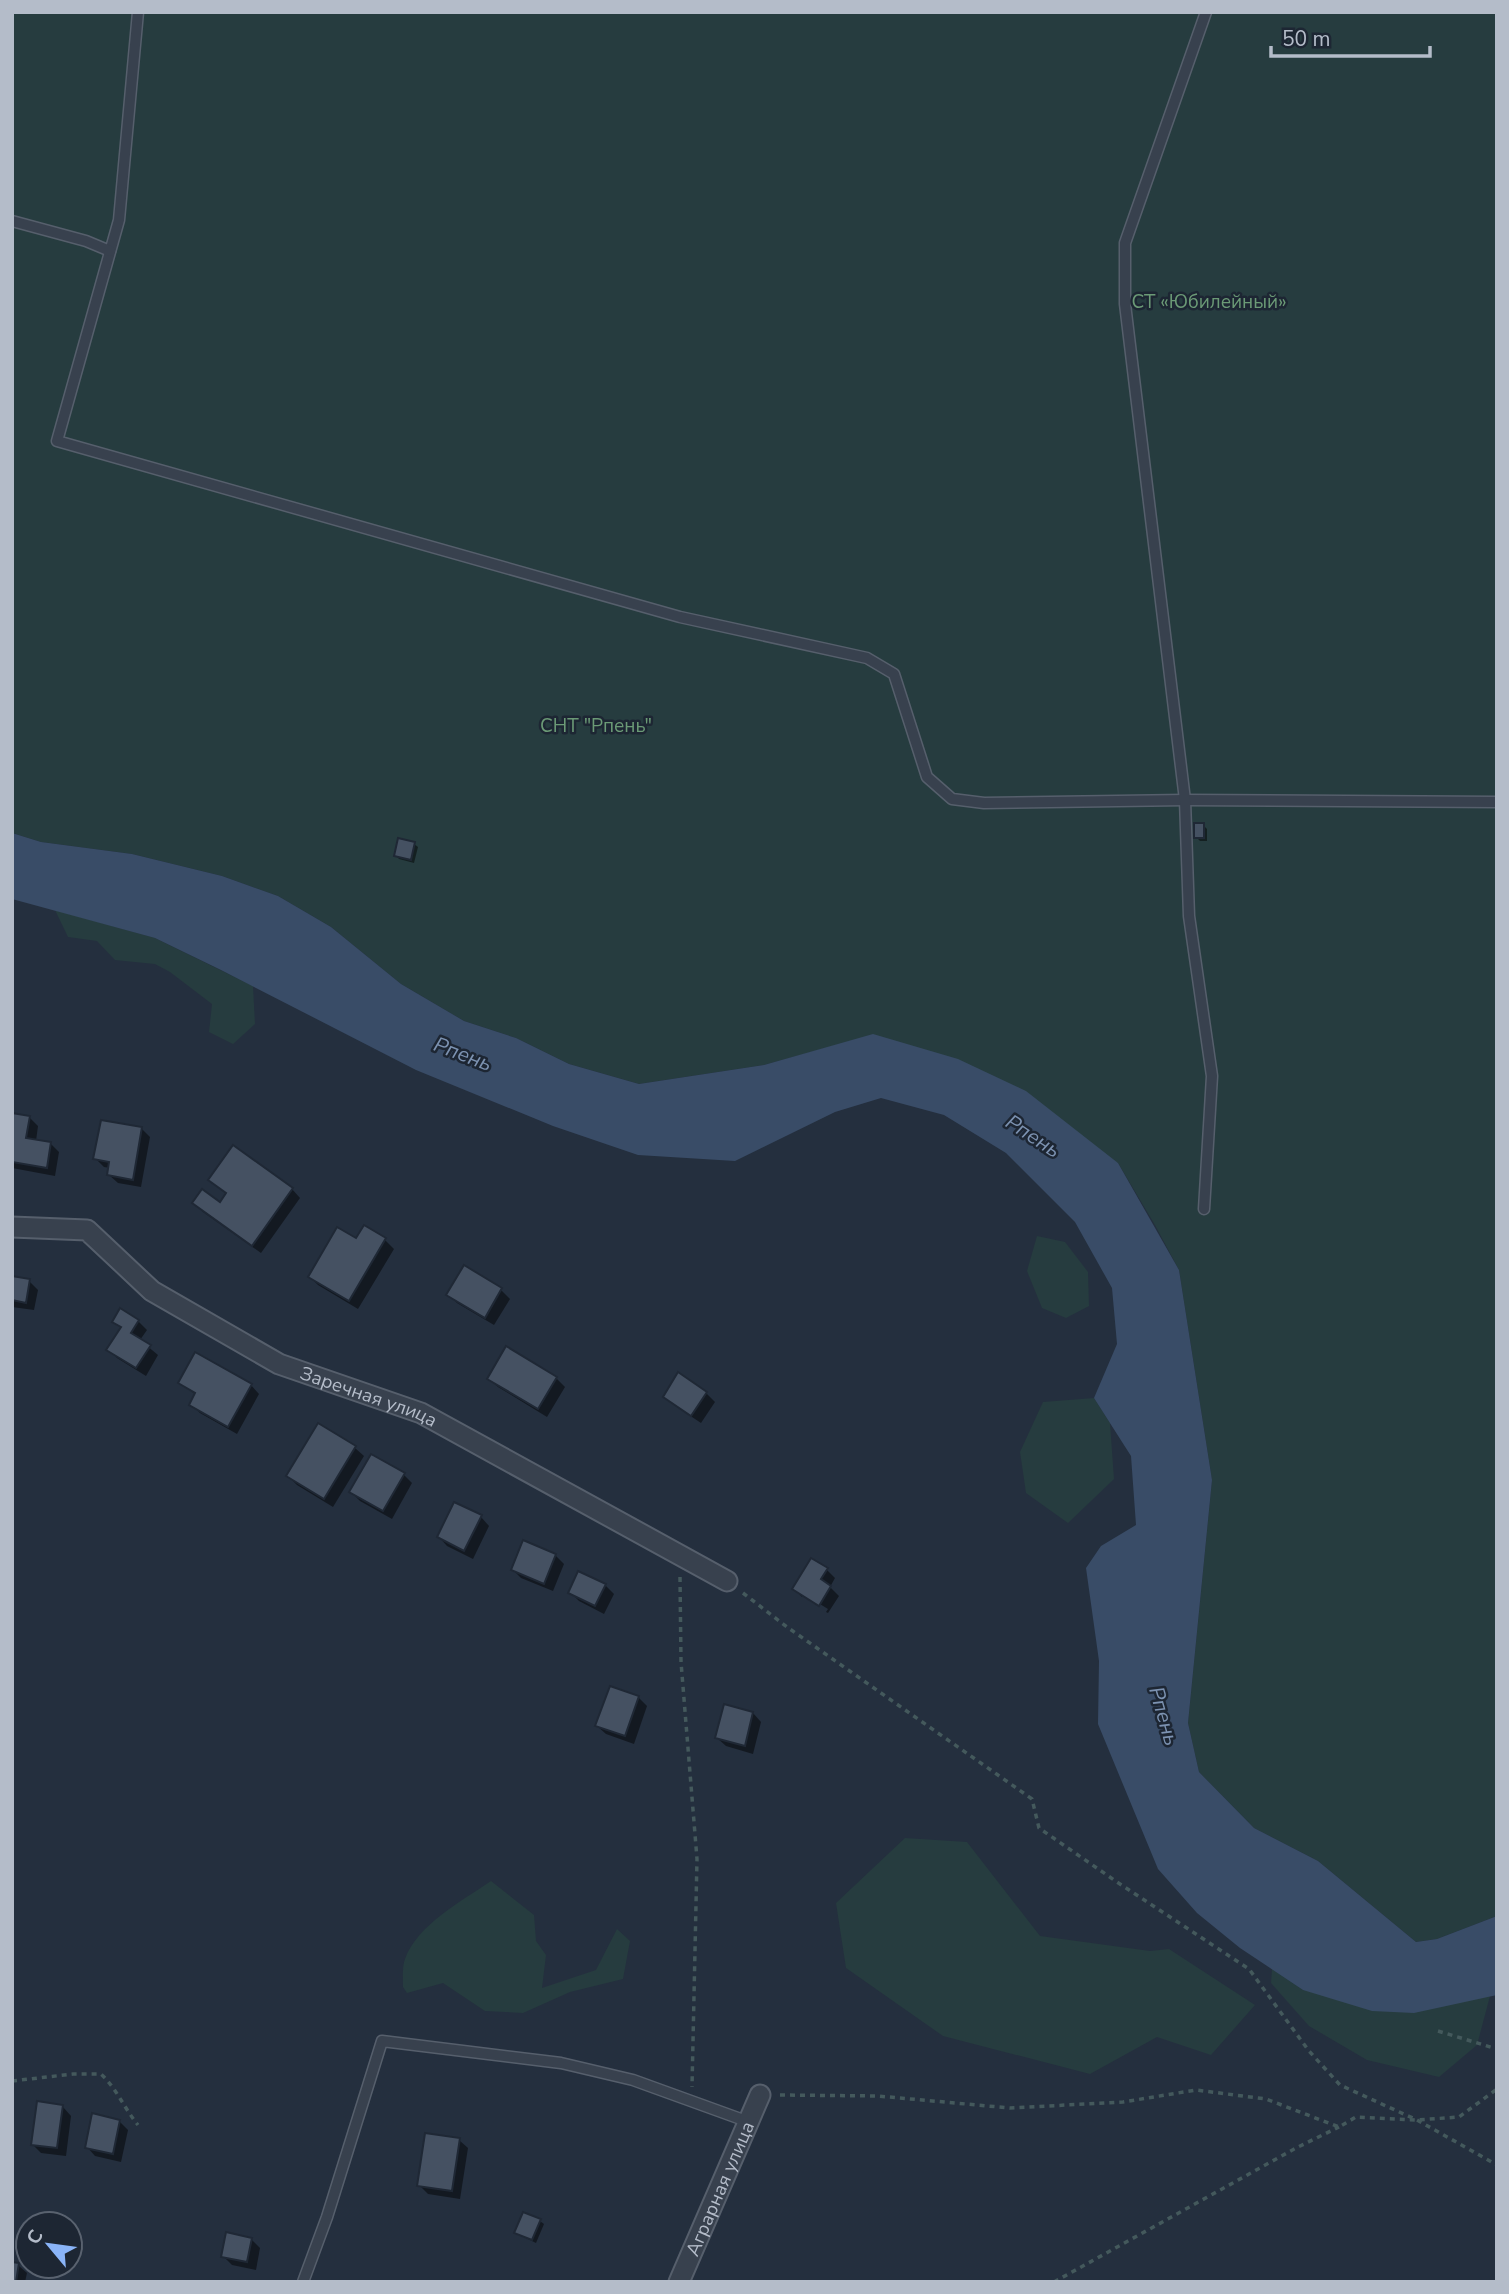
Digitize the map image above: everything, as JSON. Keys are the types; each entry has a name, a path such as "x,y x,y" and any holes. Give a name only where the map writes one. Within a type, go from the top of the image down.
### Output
{"street":[{"name":"Заречная улица","path":"12,1227 87,1230 152,1291 279,1364 421,1413 727,1581"},
{"name":"Аграрная улица","path":"679,2282 760,2095"}],"lane":[{"path":"138,12 119,220 57,441 680,617 867,659 894,674 927,777 952,799 984,803 1185,800 1497,802"},
{"path":"1204,1209 1212,1076 1189,916 1185,800 1125,304 1125,243 1206,12"},
{"path":"12,221 86,241 110,251"},
{"path":"303,2282 327,2217 382,2041 561,2063 633,2080 749,2122"}],"path":[{"path":"679,1553 681,1662 697,1858 692,2087 689,2099"},
{"path":"727,1581 787,1627 1032,1799 1039,1828 1249,1969 1309,2050 1340,2085 1417,2120 1497,2165"},
{"path":"1438,2031 1497,2049"},
{"path":"12,2081 73,2074 101,2074 113,2085 138,2125"},
{"path":"1054,2282 1356,2117 1417,2120 1459,2117 1497,2089"},
{"path":"760,2095 878,2096 1010,2108 1123,2102 1196,2090 1266,2099 1339,2127"}],"green space":[{"name":"СТ «Юбилейный»","path":"12,12 1497,12 1497,1916 1437,1939 1416,1942 1318,1861 1254,1828 1199,1772 1188,1723 1212,1480 1179,1270 1118,1163 873,1035 764,1065 639,1084 569,1064 516,1038 464,1021 401,984 331,927 278,896 222,876 132,854 41,842 12,833"},
{"path":"55,910 155,938 253,986 255,1024 233,1044 209,1032 212,1004 155,964 115,960 97,941 68,937"},
{"path":"1037,1236 1065,1242 1088,1272 1089,1306 1066,1318 1042,1308 1027,1271"},
{"path":"1094,1398 1110,1423 1114,1479 1068,1523 1026,1493 1020,1452 1043,1402"},
{"path":"905,1838 967,1842 1040,1936 1150,1951 1169,1949 1255,2005 1211,2055 1157,2037 1090,2074 943,2036 846,1968 836,1903"},
{"path":"491,1881 534,1915 536,1941 546,1955 542,1988 596,1970 617,1929 630,1941 623,1979 570,1992 523,2013 485,2011 443,1983 407,1993 403,1987 404,1962 419,1935 454,1906"},
{"path":"1272,1969 1303,1990 1471,1999 1490,1996 1477,2045 1439,2077 1367,2060 1309,2026 1271,1983"}],"water":[{"name":"Рпень","path":"12,833 41,842 132,854 222,876 278,896 331,927 401,984 464,1021 516,1038 569,1064 639,1084 764,1065 873,1034 958,1059 1026,1091 1118,1163 1179,1270 1212,1480 1188,1723 1199,1772 1254,1828 1318,1861 1416,1942 1437,1939 1497,1916 1497,1995 1414,2013 1372,2011 1303,1990 1240,1948 1197,1913 1158,1869 1098,1724 1099,1661 1086,1568 1101,1546 1136,1525 1131,1456 1094,1398 1117,1344 1112,1288 1075,1222 1006,1153 944,1115 881,1098 835,1112 735,1161 638,1155 553,1126 416,1070 155,938 12,899"}],"building":[{"path":"1194,823 1204,823 1204,838 1194,838"},
{"path":"398,838 415,842 411,860 394,856"},
{"path":"12,1113 30,1116 26,1138 51,1142 47,1168 12,1162"},
{"path":"101,1120 142,1127 133,1180 107,1175 109,1162 93,1159"},
{"path":"233,1145 293,1188 252,1246 192,1203 202,1189 220,1202 226,1193 208,1180"},
{"path":"364,1225 386,1238 349,1301 308,1277 337,1227 356,1238"},
{"path":"464,1265 502,1288 485,1318 446,1295"},
{"path":"12,1276 30,1279 26,1303 12,1300"},
{"path":"120,1308 139,1320 131,1333 151,1345 136,1368 106,1350 121,1327 112,1322"},
{"path":"506,1346 557,1377 538,1409 487,1379"},
{"path":"195,1352 252,1384 228,1427 189,1405 195,1393 178,1383"},
{"path":"678,1372 707,1392 691,1416 663,1397"},
{"path":"318,1423 356,1446 324,1499 286,1476"},
{"path":"371,1454 405,1473 383,1511 349,1492"},
{"path":"454,1502 482,1515 464,1551 437,1537"},
{"path":"523,1540 556,1554 544,1584 511,1570"},
{"path":"811,1558 828,1568 821,1579 831,1586 819,1606 792,1589"},
{"path":"578,1571 606,1584 595,1606 568,1593"},
{"path":"610,1686 639,1696 625,1736 595,1726"},
{"path":"724,1704 753,1712 745,1746 715,1738"},
{"path":"37,2101 63,2105 57,2148 31,2145"},
{"path":"92,2113 120,2120 113,2154 85,2148"},
{"path":"425,2133 460,2138 452,2191 417,2186"},
{"path":"523,2212 541,2219 532,2240 514,2233"},
{"path":"226,2232 252,2238 247,2262 221,2257"},
{"path":"12,2262 14,2280 16,2280 12,2282"}],"park label":[{"name":"СНТ \"Рпень\"","path":"596,725"}]}
